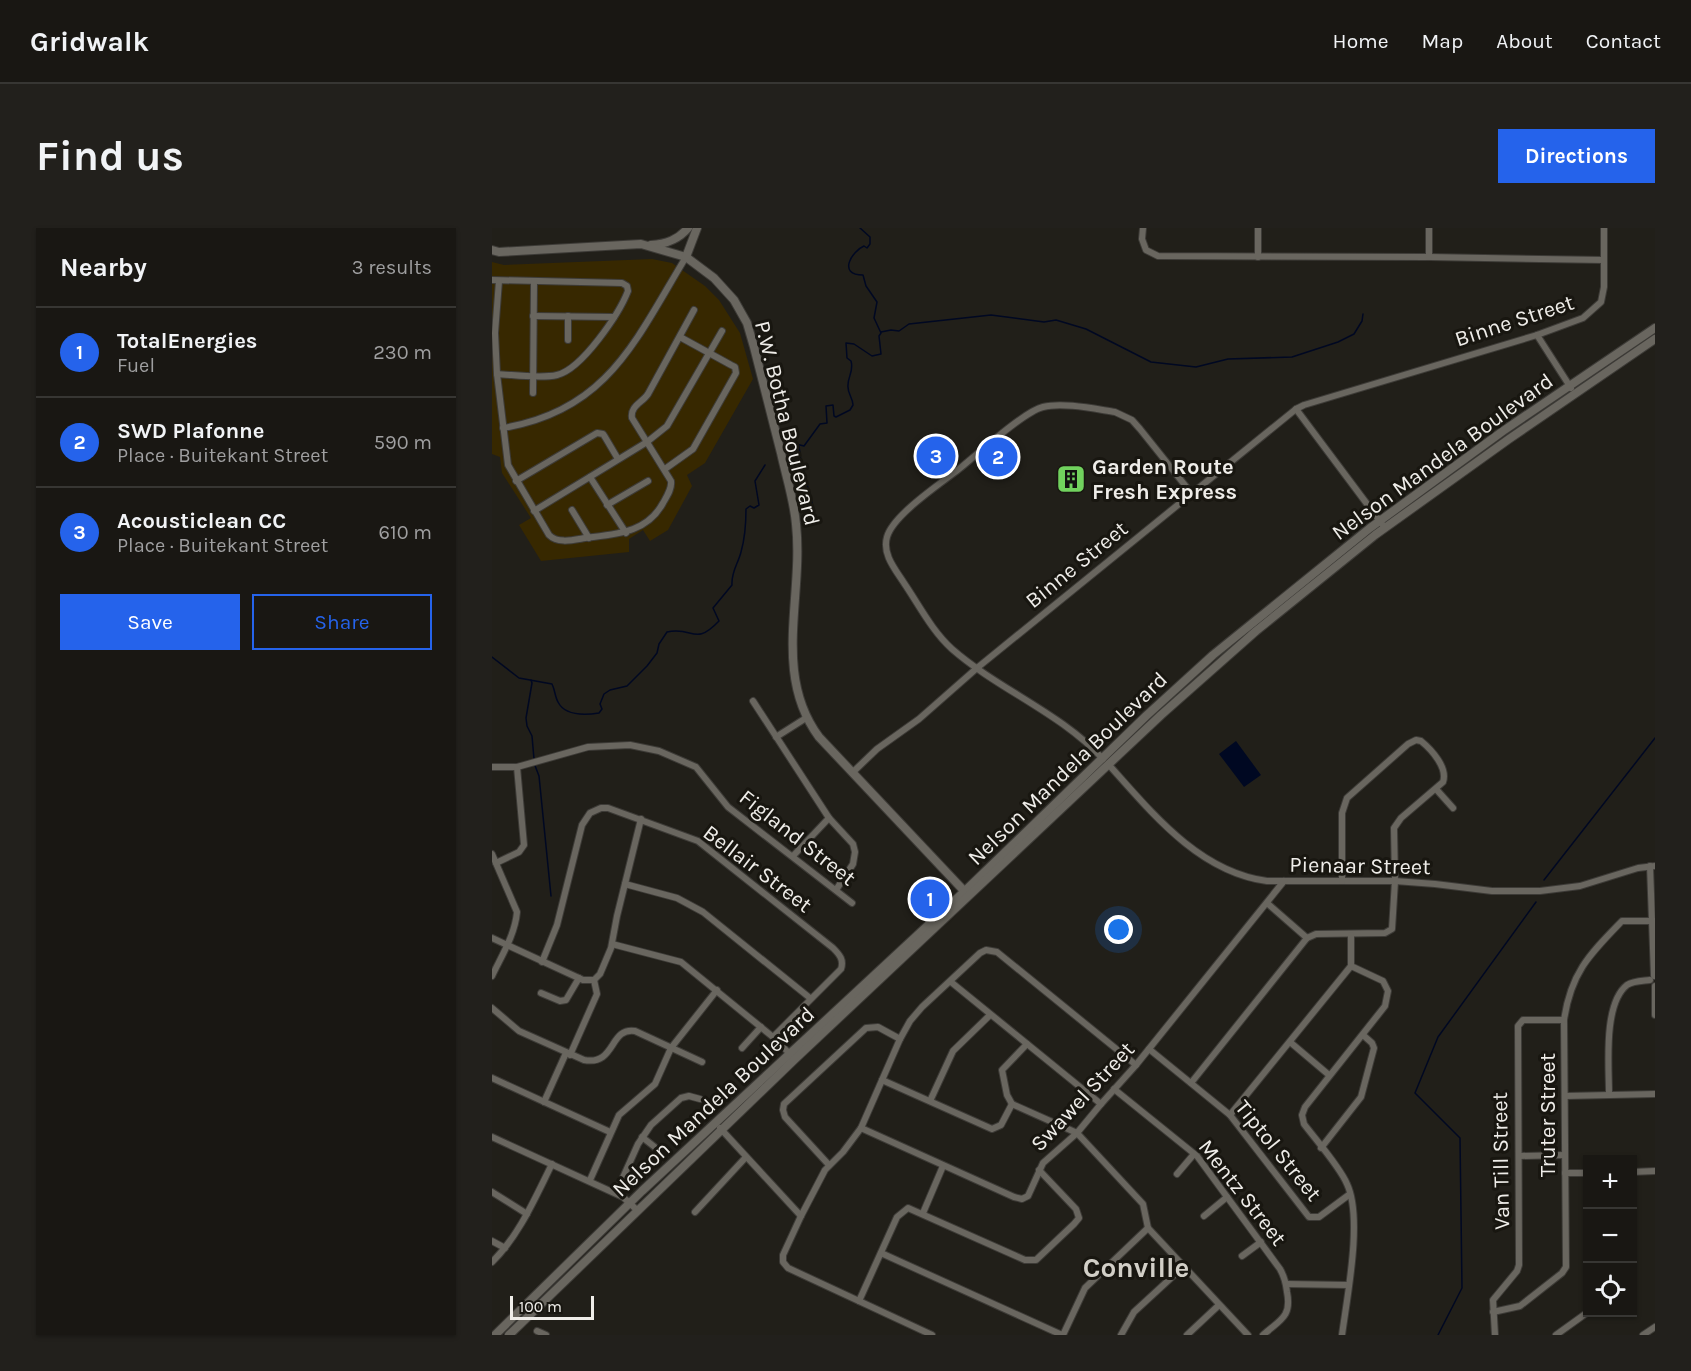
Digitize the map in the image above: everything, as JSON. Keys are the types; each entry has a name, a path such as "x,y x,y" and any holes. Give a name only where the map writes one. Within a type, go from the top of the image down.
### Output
{"street":[{"path":"645,246 668,243 688,228"},
{"path":"503,428 523,425 556,414 609,376 636,340 686,257 697,228"},
{"path":"1143,228 1142,239 1146,250 1158,256 1429,256 1604,260 1604,228"},
{"path":"1258,228 1258,257"},
{"path":"1429,228 1429,256"},
{"name":"P.W. Botha Boulevard","path":"492,250 499,252 632,244 645,246 686,257 714,279 734,300 747,323 754,347 794,506 797,570 793,663 796,689 806,718 819,737 967,894"},
{"name":"Binne Street","path":"852,773 877,749 919,719 977,668 1296,409 1400,375 1537,335 1584,318 1601,302 1604,287 1604,260"},
{"path":"497,374 557,375 567,370 598,341 614,317 628,291 624,284 495,280 494,333 497,374 508,465 552,538 560,540 626,533 636,529 658,513 672,485 632,418 632,410 644,400 694,310"},
{"path":"533,393 534,282"},
{"path":"533,316 614,317"},
{"path":"568,316 568,340"},
{"name":"Nelson Mandela Boulevard","path":"495,1335 630,1202 967,894 1106,762 1146,716 1213,655 1382,525 1655,328"},
{"path":"534,510 647,442 667,426 722,331"},
{"path":"1537,335 1572,390"},
{"path":"664,469 693,449 735,376 735,367 680,337"},
{"name":"Nelson Mandela Boulevard","path":"1572,390 1655,339"},
{"name":"Pienaar Street","path":"1192,494 1132,420 1115,412 1054,406 1040,408 1026,415 896,520 886,538 887,555 940,636 954,650 1091,745 1148,807 1192,849 1236,875 1268,881 1395,881 1492,891 1540,891 1580,886 1652,866"},
{"path":"1296,409 1382,525"},
{"path":"516,481 597,433 603,434 618,459"},
{"path":"590,477 626,533"},
{"path":"608,504 648,481"},
{"path":"572,510 589,538"},
{"path":"753,701 830,818 855,849 850,872 836,890"},
{"path":"776,737 806,718"},
{"path":"1191,1083 1307,938 1316,934 1385,933 1392,928 1395,881 1394,828 1443,782 1445,774 1426,745 1416,740 1408,744 1347,798 1342,813 1342,881"},
{"name":"Figland Street","path":"492,767 517,767 588,747 630,745 659,751 696,768 728,807 852,903"},
{"path":"496,863 519,852 524,845 517,767"},
{"path":"1436,789 1453,808"},
{"name":"Bellair Street","path":"543,962 552,942 579,832 585,819 595,811 608,808 642,819 698,841 838,953 843,961 841,969 773,1037"},
{"path":"793,856 830,818"},
{"path":"492,938 586,981 594,980 604,966 612,944 642,819"},
{"path":"492,854 517,912 507,945 492,976"},
{"path":"1652,866 1653,977 1650,983 1655,986 1655,1015"},
{"name":"Swawel Street","path":"861,1128 1019,1198 1029,1195 1039,1170 1046,1160 1077,1133 1149,1050 1284,881"},
{"path":"625,884 677,898 703,912 810,999"},
{"path":"1267,903 1307,938"},
{"name":"Truter Street","path":"1493,1312 1521,1305 1565,1269 1564,1020 1567,1003 1577,975 1587,958 1622,921 1653,921"},
{"path":"1230,1115 1351,966 1352,935"},
{"path":"612,944 681,962 761,1026 792,1056"},
{"path":"932,1335 788,1268 783,1262 783,1255 801,1216 830,1165 861,1128 900,1039 915,1014 980,953 986,950 997,952 1136,1065"},
{"name":"Tiptol Street","path":"1149,1050 1230,1115 1309,1217 1319,1217 1350,1194 1346,1181 1304,1124 1302,1113 1329,1075 1364,1035 1386,1003 1388,988 1381,979 1351,966"},
{"path":"1609,1094 1610,1017 1624,988 1633,982 1653,977"},
{"path":"541,993 560,1001 566,1000 579,978"},
{"path":"544,1102 597,994 594,980"},
{"path":"951,982 1101,1104"},
{"path":"590,1180 610,1132 622,1111 658,1080 672,1048 717,990"},
{"path":"492,1008 514,1028 568,1054 589,1061 601,1059 607,1054 620,1034 628,1030 635,1030 702,1062"},
{"path":"930,1101 953,1051 990,1015"},
{"name":"Van Till Street","path":"1495,1335 1493,1312 1495,1297 1517,1271 1519,1265 1518,1026 1523,1020 1564,1020"},
{"path":"742,1048 761,1026"},
{"path":"830,1165 785,1118 784,1104 866,1028 878,1028 900,1039"},
{"path":"1321,1148 1362,1095 1374,1048 1364,1035"},
{"path":"1290,1042 1329,1075"},
{"path":"1027,1044 1002,1071 1007,1095 1012,1104 1077,1133 1143,1204 1148,1228 1248,1335"},
{"name":"Nelson Mandela Boulevard","path":"509,1335 722,1130 792,1056"},
{"path":"492,1078 610,1132"},
{"path":"882,1080 992,1129 1001,1125 1012,1104"},
{"name":"Mentz Street","path":"1114,1089 1194,1154 1280,1269 1286,1284 1288,1312 1263,1335"},
{"path":"1565,1096 1655,1094"},
{"path":"616,1193 642,1137 651,1125 681,1098 689,1096 700,1099"},
{"path":"715,1123 801,1216"},
{"path":"492,1137 616,1193 630,1202 638,1211"},
{"path":"642,1137 656,1148"},
{"path":"1177,1174 1194,1154"},
{"path":"1519,1156 1565,1155"},
{"path":"695,1212 746,1157"},
{"path":"492,1262 505,1248 527,1214 552,1164"},
{"path":"923,1214 943,1166"},
{"path":"859,1301 900,1213 910,1208 1025,1260 1036,1260 1079,1218 1076,1209 1039,1170"},
{"path":"1637,1172 1655,1171"},
{"path":"1566,1173 1583,1173"},
{"path":"492,1192 527,1214"},
{"path":"1342,1335 1353,1227 1350,1194"},
{"path":"1204,1216 1227,1197"},
{"path":"881,1253 1062,1335 1085,1288 1148,1228"},
{"path":"492,1241 505,1248"},
{"path":"1242,1256 1261,1242"},
{"path":"1121,1335 1134,1312 1184,1266"},
{"path":"1286,1284 1348,1285"},
{"path":"544,1287 551,1294"},
{"path":"1187,1335 1220,1305"},
{"path":"1556,1335 1583,1315"},
{"path":"1645,1335 1655,1327"},
{"path":"537,1330 546,1335"}],"shaded area":[{"path":"652,259 672,263 705,286 719,300 740,333 753,379 705,463 687,475 692,486 668,530 650,541 643,530 629,539 629,552 541,561 519,525 531,518 502,473 500,457 492,454 492,262 504,265"}],"water":[{"path":"1236,741 1261,775 1244,787 1219,754"}],"waterway":[{"path":"796,444 804,446 820,424 827,423 826,406 833,405 836,417 850,410 853,405 848,388 852,365 847,358 846,343 854,344 872,356 881,354 879,336 881,333 874,318 877,302 866,286 863,275 855,274 850,271 849,267 849,262 855,253 864,246 867,248 870,244 870,237 860,228"},
{"path":"881,332 899,331 909,324 991,315 1044,322 1056,320 1086,329 1151,362 1196,367 1228,359 1292,357 1338,342 1354,334 1362,321 1363,314"},
{"path":"799,446 812,503"},
{"path":"492,657 519,678 552,684 558,702 566,710 582,714 599,713 602,709 600,704 604,694 610,690 627,686 657,653 659,644 667,632 704,633 719,621 713,608 732,585 743,541 746,509 759,505 755,481 765,465"},
{"path":"531,680 526,718 532,736 534,759"},
{"path":"1544,880 1655,738"},
{"path":"534,763 539,776 551,896"},
{"path":"1438,1335 1462,1288 1460,1138 1415,1093 1438,1037 1536,902"}],"place":[{"name":"Acousticlean CC","path":"936,456"},
{"name":"SWD Plafonne","path":"998,457"},
{"name":"Garden Route Fresh Express","path":"1071,479"},
{"name":"TotalEnergies","path":"930,899"}],"district":[{"name":"Conville","path":"1136,1267"}]}
